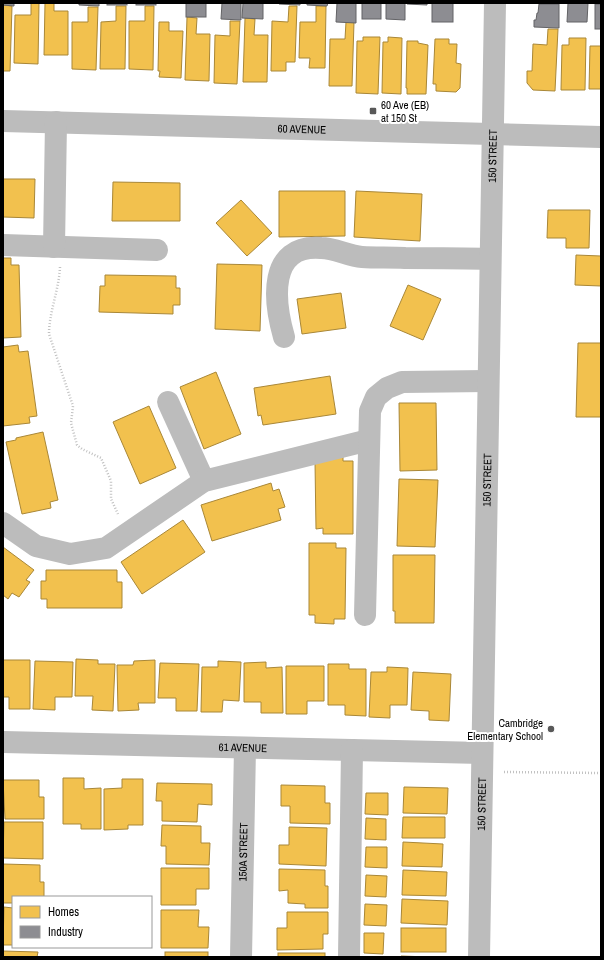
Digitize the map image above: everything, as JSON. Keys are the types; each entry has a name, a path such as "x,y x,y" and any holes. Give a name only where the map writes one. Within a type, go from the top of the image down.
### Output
{"street":[{"name":"150 STREET","path":"479,957 487,381 495,3"},
{"name":"60 AVENUE","path":"3,121 601,137"},
{"path":"56,122 56,254"},
{"path":"3,246 56,254 157,250"},
{"path":"284,337 277,315 278,274 285,260 295,252 308,248 321,248 362,257 490,259"},
{"path":"365,615 370,411 376,397 387,388 402,382 487,381"},
{"path":"168,402 204,481"},
{"path":"3,523 36,546 70,554 106,548 204,481 369,440"},
{"name":"61 AVENUE","path":"3,742 482,753"},
{"name":"150A STREET","path":"241,957 245,748"},
{"path":"349,957 352,750"}],"path":[{"path":"56,254 58,286 49,334 60,362 65,386 73,406 71,423 73,434 77,445 101,458 111,481 111,499 122,519"},
{"path":"507,772 601,773"}],"building: Homes":[{"path":"31,3 39,3 38,64 14,63 15,15 31,15"},
{"path":"45,3 54,3 54,11 68,11 68,55 44,55"},
{"path":"3,5 12,6 10,71 3,71"},
{"path":"116,6 126,6 125,69 100,69 101,22 116,21"},
{"path":"145,6 154,6 153,70 129,69 129,21 145,21"},
{"path":"289,6 297,6 295,62 286,62 286,71 271,71 272,21 288,22"},
{"path":"316,6 326,6 325,68 309,68 310,58 299,58 300,22 316,22"},
{"path":"88,7 98,7 96,70 72,69 72,22 88,22"},
{"path":"187,17 197,18 196,34 210,34 209,81 185,80"},
{"path":"245,18 255,19 254,35 268,35 267,82 243,82"},
{"path":"230,21 240,21 237,84 214,83 215,35 230,36"},
{"path":"159,22 169,22 169,31 183,31 181,78 159,77"},
{"path":"346,22 354,22 352,86 329,86 330,39 345,39"},
{"path":"548,29 558,29 555,91 533,90 527,83 527,71 532,71 533,44 547,45"},
{"path":"363,37 380,37 378,94 356,93 357,41 363,41"},
{"path":"388,37 402,38 401,94 382,93 383,42 388,42"},
{"path":"569,38 586,38 585,90 561,90 562,45 569,45"},
{"path":"435,39 449,39 449,44 457,44 456,63 461,64 460,88 456,92 436,91 436,84 433,84"},
{"path":"407,41 418,41 418,43 428,45 426,94 407,94"},
{"path":"590,46 601,46 601,89 589,89"},
{"path":"3,179 35,179 34,218 3,217"},
{"path":"113,182 180,183 180,221 112,221"},
{"path":"279,191 345,191 345,236 279,237"},
{"path":"356,191 422,194 420,241 354,237"},
{"path":"241,200 272,233 247,256 216,223"},
{"path":"548,210 590,210 589,248 566,248 566,238 547,238"},
{"path":"576,255 601,256 601,286 575,285"},
{"path":"3,258 11,258 11,265 19,265 21,337 3,338"},
{"path":"217,264 262,265 260,331 215,329"},
{"path":"105,275 176,276 176,288 180,288 180,305 173,305 173,314 99,312 100,286 105,286"},
{"path":"408,285 441,299 423,340 390,326"},
{"path":"341,293 346,328 302,334 297,299"},
{"path":"578,343 601,343 601,417 576,417"},
{"path":"18,345 19,352 28,351 37,416 29,417 30,423 3,426 3,347"},
{"path":"216,372 241,434 204,449 180,387"},
{"path":"330,376 336,414 263,425 261,415 258,416 254,388"},
{"path":"399,403 436,403 437,470 400,471"},
{"path":"149,406 176,468 140,484 113,422"},
{"path":"43,432 58,500 50,502 51,508 22,514 6,442 16,440 16,438"},
{"path":"343,455 343,461 353,461 353,534 323,534 323,528 316,529 315,462"},
{"path":"399,479 438,480 435,547 397,546"},
{"path":"271,483 273,491 279,489 285,507 278,509 281,520 212,541 201,505"},
{"path":"183,520 205,552 142,594 121,562"},
{"path":"309,543 336,543 336,548 346,548 345,619 334,619 334,624 315,623 315,615 309,615"},
{"path":"3,547 34,570 26,580 30,582 19,597 12,593 8,599 3,595"},
{"path":"393,555 435,555 434,623 395,623 395,611 393,611"},
{"path":"46,570 117,570 117,582 122,582 122,608 47,608 47,599 41,599 41,581 46,581"},
{"path":"76,659 98,660 98,664 115,664 113,711 92,710 93,696 75,696"},
{"path":"3,660 30,660 30,709 9,709 9,697 3,697"},
{"path":"155,660 155,703 138,703 139,710 118,711 117,665 133,665 134,661"},
{"path":"35,661 73,662 72,697 55,697 55,710 33,709"},
{"path":"218,661 241,662 239,701 223,700 222,712 201,712 202,667 218,667"},
{"path":"266,662 266,668 282,667 283,713 261,713 261,702 244,702 244,663"},
{"path":"160,663 199,664 197,711 176,711 176,698 158,698"},
{"path":"328,664 349,664 349,669 366,669 366,716 345,715 345,705 328,705"},
{"path":"286,666 324,666 324,701 307,701 307,714 286,714"},
{"path":"387,667 408,668 407,705 390,705 390,718 369,717 371,672 387,672"},
{"path":"413,672 451,674 449,721 429,720 429,711 411,710"},
{"path":"63,778 84,778 84,789 101,788 101,829 81,829 81,824 63,824"},
{"path":"122,779 143,779 143,825 128,825 128,829 104,830 104,789 122,788"},
{"path":"3,780 39,780 39,797 44,797 44,819 5,819"},
{"path":"157,783 212,784 212,805 198,804 197,822 162,821 162,801 156,801"},
{"path":"281,785 325,786 325,803 330,803 330,824 290,823 290,806 281,806"},
{"path":"404,787 448,788 447,814 403,813"},
{"path":"366,793 388,793 388,815 365,814"},
{"path":"403,817 445,817 445,838 402,838"},
{"path":"366,818 386,819 386,840 365,839"},
{"path":"4,822 43,822 43,859 3,858"},
{"path":"162,825 201,826 201,843 210,843 209,865 166,864 166,846 161,846"},
{"path":"289,827 327,828 326,866 279,864 279,845 289,845"},
{"path":"403,842 443,844 442,867 402,866"},
{"path":"366,847 387,847 387,868 365,867"},
{"path":"3,864 40,865 40,882 44,882 44,896 12,896 12,903 3,903"},
{"path":"161,868 209,868 209,889 196,889 196,905 161,905"},
{"path":"279,869 325,870 325,886 328,886 328,908 305,908 305,904 288,903 288,890 279,891"},
{"path":"403,870 447,872 446,896 402,895"},
{"path":"366,875 387,876 386,897 365,896"},
{"path":"402,899 448,901 447,925 401,923"},
{"path":"365,904 387,905 386,926 364,925"},
{"path":"4,907 12,908 12,945 3,945"},
{"path":"161,910 199,910 198,927 209,927 208,948 161,948"},
{"path":"287,912 328,912 328,934 323,934 323,949 277,950 277,928 287,928"},
{"path":"401,928 446,928 446,952 401,952"},
{"path":"364,933 384,933 383,954 364,953"},
{"path":"3,951 38,952 37,957 3,957"},
{"path":"165,952 208,952 208,957 165,957"},
{"path":"278,953 325,953 325,957 278,957"},
{"path":"401,956 429,957 401,957"}],"building: Industry":[{"path":"3,3 14,3 14,6 3,5"},
{"path":"79,3 99,3 99,6 79,5"},
{"path":"107,3 127,3 127,5 107,5"},
{"path":"136,3 156,3 156,5 136,5"},
{"path":"186,3 206,3 206,17 186,17"},
{"path":"222,3 241,3 241,20 221,19"},
{"path":"243,3 263,3 263,19 242,18"},
{"path":"300,3 300,5 279,4"},
{"path":"307,3 328,3 327,6 307,5"},
{"path":"337,3 356,3 356,23 336,22"},
{"path":"362,3 381,3 381,19 362,19"},
{"path":"386,3 405,3 405,20 386,19"},
{"path":"427,3 427,5 407,4"},
{"path":"432,3 453,3 453,22 432,22"},
{"path":"568,3 588,3 587,22 567,22"},
{"path":"539,4 559,4 559,28 534,27 534,20 536,20"},
{"path":"595,4 601,4 601,29 595,29"}],"place":[{"name":"60 Ave (EB) at 150 St","path":"373,111"},
{"name":"Cambridge Elementary School","path":"551,729"}]}
